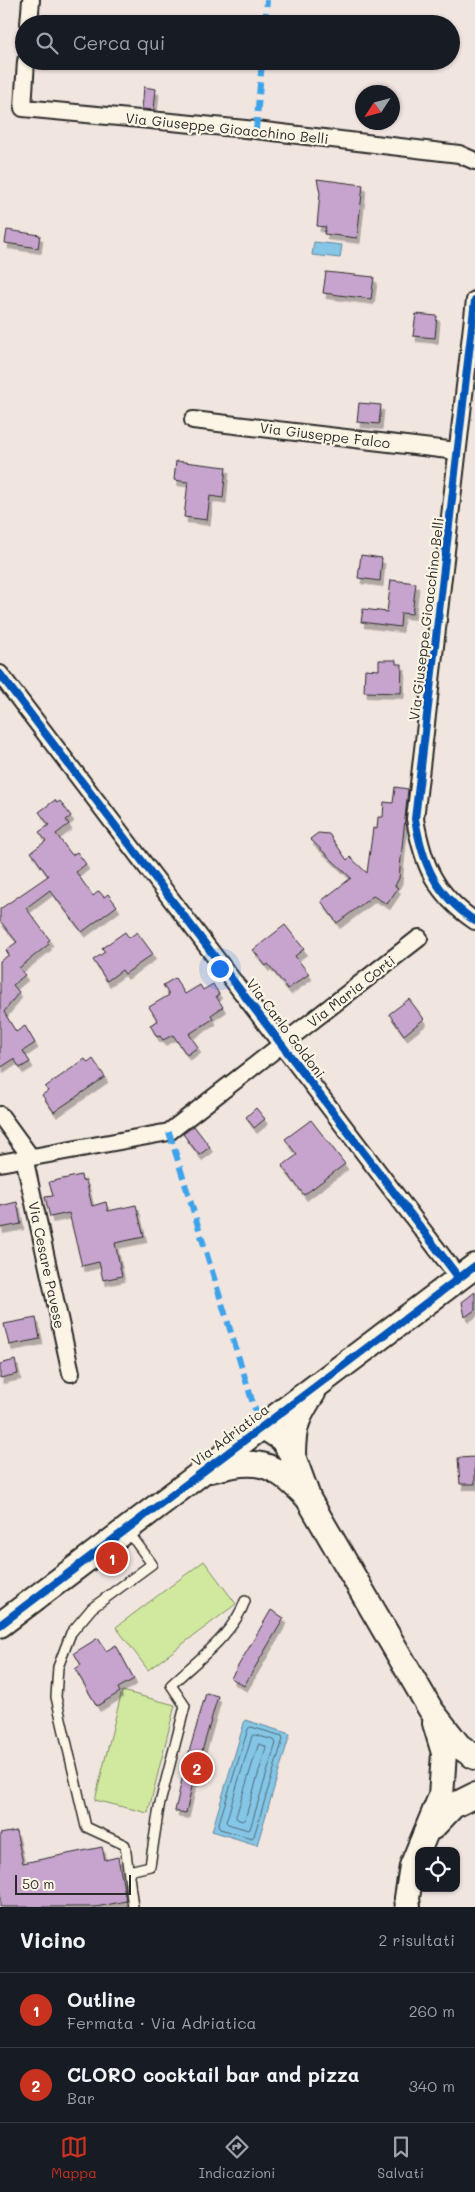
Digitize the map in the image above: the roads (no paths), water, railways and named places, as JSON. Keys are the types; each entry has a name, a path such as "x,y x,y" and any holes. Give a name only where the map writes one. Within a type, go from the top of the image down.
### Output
{"street":[{"path":"30,15 31,0"},
{"name":"Via Giuseppe Gioacchino Belli","path":"25,70 23,108 256,130 459,154 475,162"},
{"name":"Via Giuseppe Gioacchino Belli","path":"475,300 416,819 421,850 432,878 452,902 475,921"},
{"name":"Via Giuseppe Falco","path":"193,420 458,451"},
{"name":"Via Carlo Goldoni","path":"0,674 283,1044 467,1272"},
{"name":"Via Maria Corti","path":"0,1163 169,1132 419,938"},
{"path":"0,1115 27,1157"},
{"name":"Via Cesare Pavese","path":"27,1157 71,1373"},
{"name":"Via Adriatica","path":"0,1625 467,1272"},
{"path":"285,1464 293,1430 302,1408 320,1383"},
{"path":"262,1426 261,1441 268,1458 285,1464 309,1500 431,1710 459,1746 475,1757"},
{"path":"202,1472 237,1463 285,1464"},
{"path":"408,1907 407,1898 412,1866 441,1796 444,1753 431,1710"},
{"path":"426,1836 453,1806 475,1795"}],"lane":[{"path":"127,1530 152,1564 92,1608 71,1633 58,1666 56,1697 86,1827 125,1845 133,1907"},
{"path":"128,1871 150,1866 160,1807 184,1706 172,1685 229,1630 240,1616 245,1601"}],"water":[{"path":"314,242 342,245 340,258 312,255"},
{"path":"245,1720 290,1734 257,1845 212,1831"}],"place":[{"name":"Outline","path":"112,1558"},
{"name":"CLORO cocktail bar and pizza","path":"197,1768"}]}
